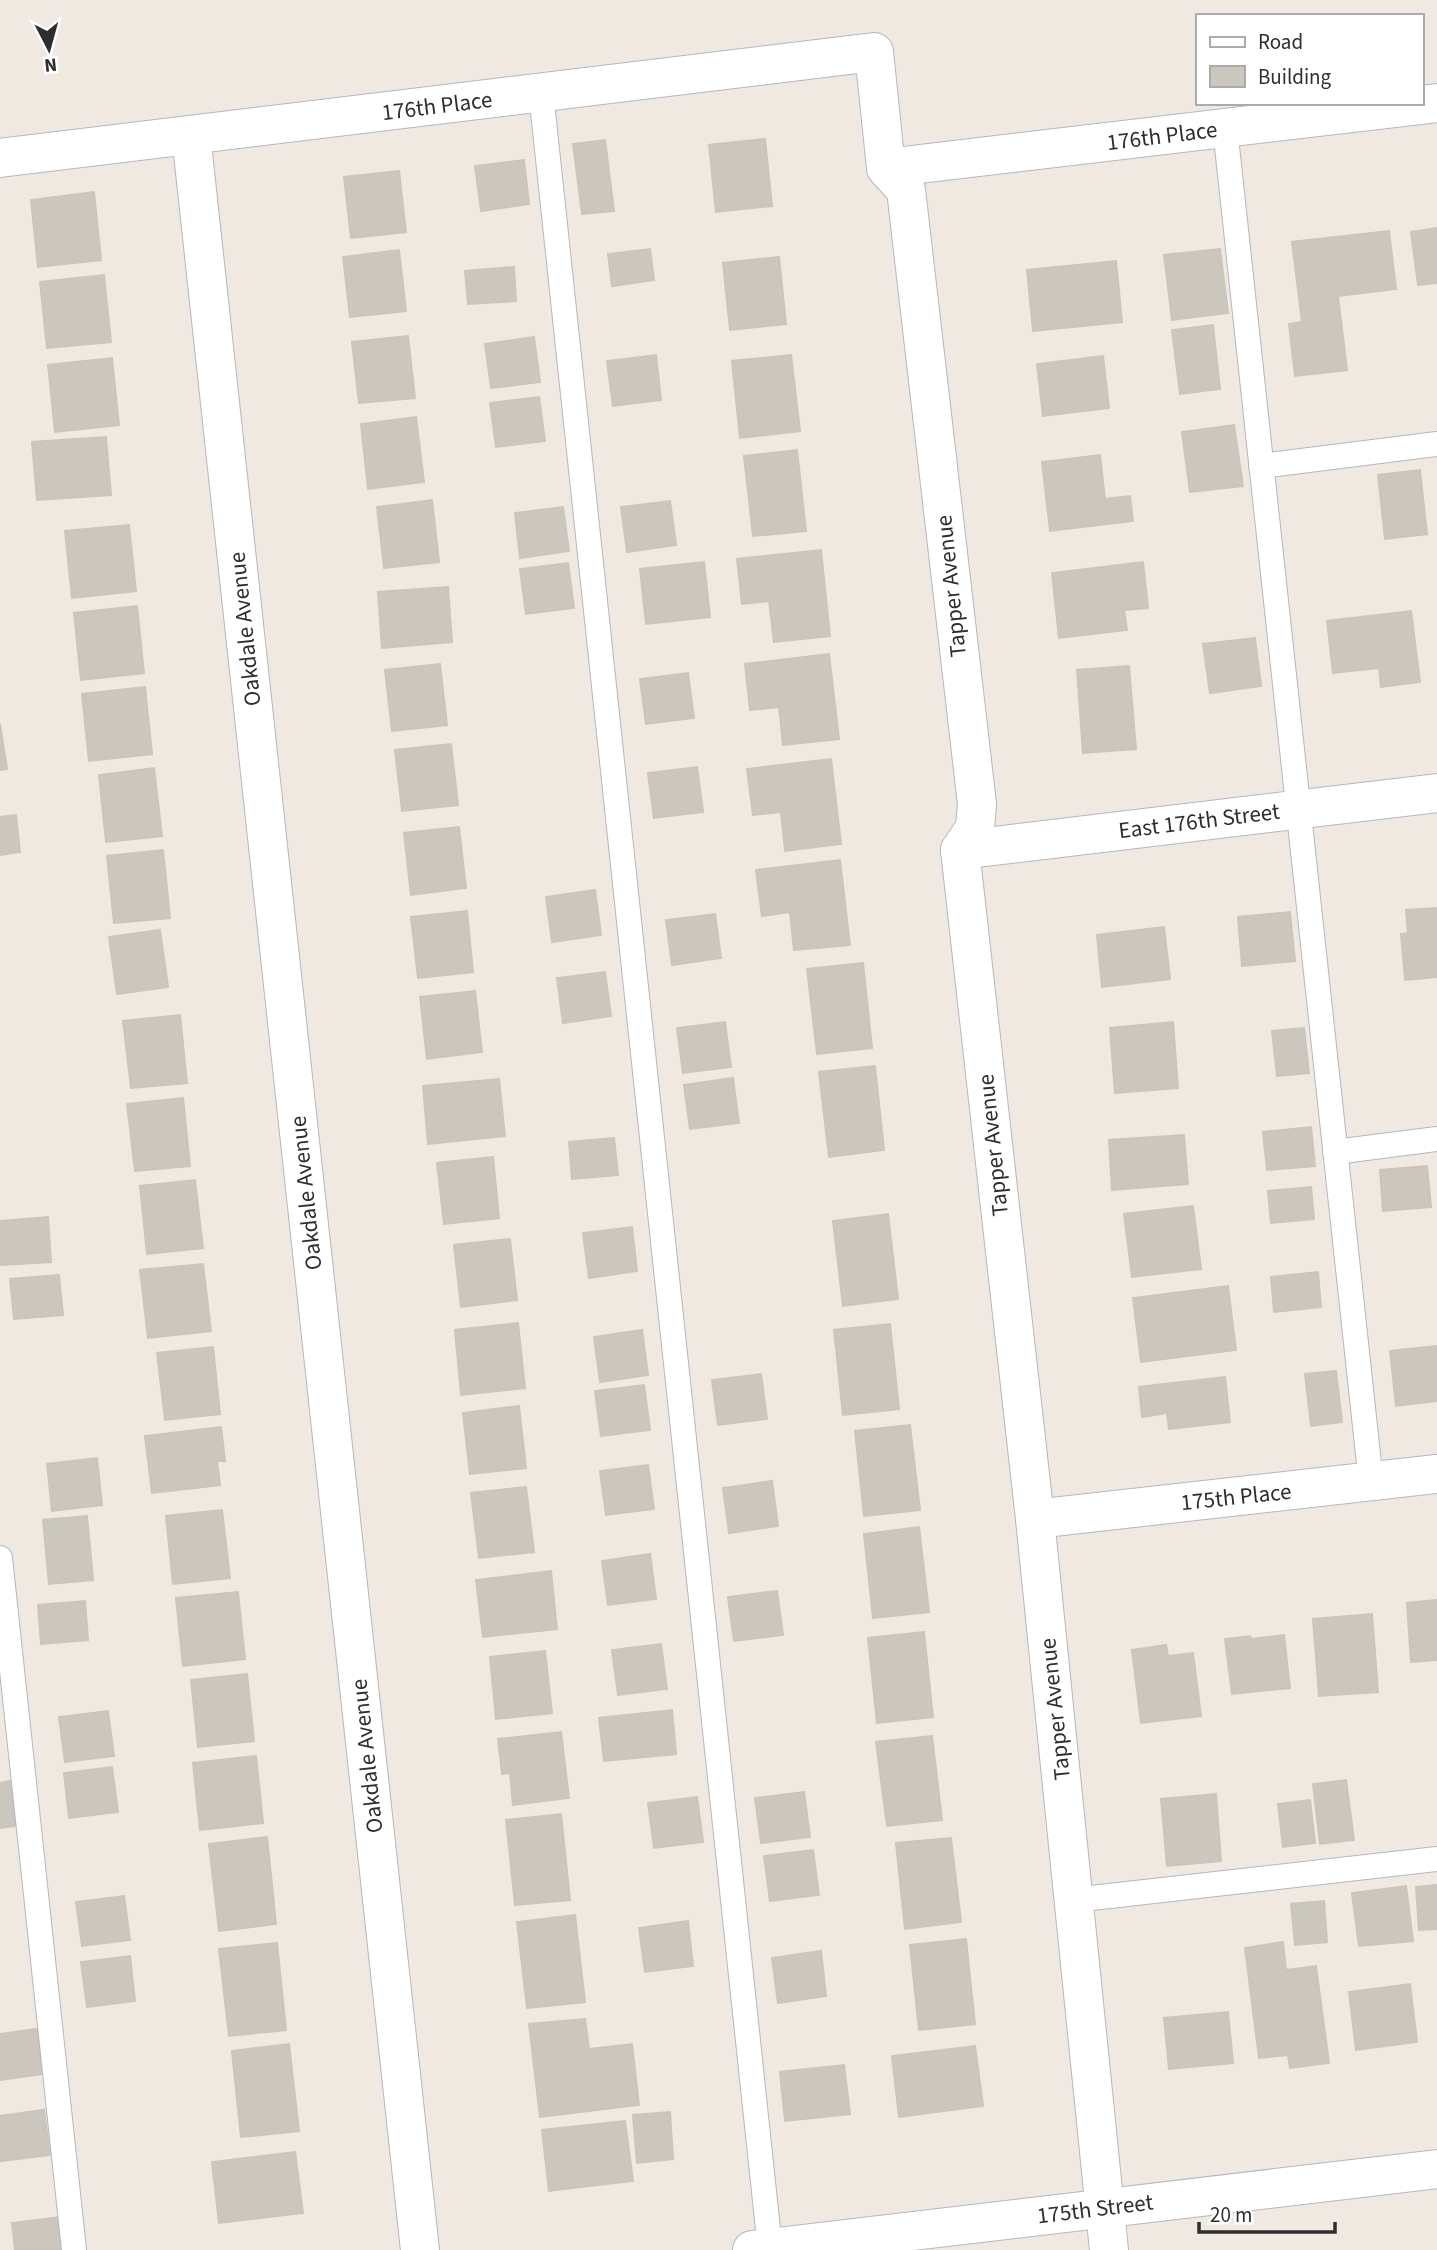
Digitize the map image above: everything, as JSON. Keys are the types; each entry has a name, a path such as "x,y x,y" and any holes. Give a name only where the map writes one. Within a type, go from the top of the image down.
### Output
{"street":[{"name":"176th Place","path":"0,158 874,52 886,168 1420,105"},
{"name":"Oakdale Avenue","path":"191,135 420,2250"},
{"name":"Tapper Avenue","path":"886,168 906,190 977,804 975,828 960,850 1035,1519 1110,2250"},
{"name":"East 176th Street","path":"960,850 1437,793"},
{"name":"175th Place","path":"1035,1519 1437,1474"},
{"name":"175th Street","path":"761,2249 1437,2169"}],"lane":[{"path":"541,93 761,2249"},
{"path":"1225,128 1371,1482"},
{"path":"1262,466 1437,444"},
{"path":"1335,1152 1437,1139"},
{"path":"0,1558 74,2250"},
{"path":"1074,1900 1437,1859"}],"building":[{"path":"765,139 772,206 716,212 709,145"},
{"path":"605,140 614,211 582,214 573,144"},
{"path":"524,160 529,204 481,211 475,166"},
{"path":"399,171 406,232 351,238 344,177"},
{"path":"94,192 101,260 38,267 31,200"},
{"path":"1437,228 1437,283 1418,285 1411,232"},
{"path":"1389,231 1396,289 1338,296 1347,370 1295,376 1289,324 1302,322 1292,242"},
{"path":"650,249 654,280 612,286 608,254"},
{"path":"1220,249 1228,313 1172,320 1164,255"},
{"path":"399,250 406,311 350,317 343,257"},
{"path":"779,257 786,324 730,330 723,263"},
{"path":"1116,261 1122,322 1033,331 1027,270"},
{"path":"514,267 516,301 468,304 465,271"},
{"path":"104,275 111,342 47,348 40,282"},
{"path":"1213,325 1220,389 1180,394 1172,330"},
{"path":"408,336 415,398 359,403 352,342"},
{"path":"534,337 540,382 491,388 485,344"},
{"path":"656,355 661,400 613,406 607,361"},
{"path":"791,355 800,431 740,438 732,361"},
{"path":"1103,356 1109,408 1043,416 1037,364"},
{"path":"112,358 119,425 55,432 48,365"},
{"path":"539,397 545,441 496,447 490,403"},
{"path":"416,417 424,482 368,489 361,424"},
{"path":"1234,425 1243,486 1190,492 1182,432"},
{"path":"106,437 111,495 37,500 32,442"},
{"path":"797,450 806,531 753,536 744,456"},
{"path":"1100,455 1105,499 1130,496 1133,521 1050,531 1042,462"},
{"path":"1420,470 1427,534 1385,539 1378,475"},
{"path":"432,500 439,562 384,568 377,507"},
{"path":"670,501 676,545 627,552 621,507"},
{"path":"563,507 569,551 520,558 515,513"},
{"path":"129,525 136,591 72,598 65,531"},
{"path":"821,550 830,636 774,642 769,601 742,604 737,559"},
{"path":"704,562 710,617 646,624 640,569"},
{"path":"1143,562 1148,608 1124,610 1127,630 1059,638 1052,573"},
{"path":"568,563 574,608 526,614 520,569"},
{"path":"448,587 452,642 382,648 378,592"},
{"path":"137,606 144,673 81,680 74,613"},
{"path":"1411,611 1420,682 1381,687 1379,668 1333,673 1327,621"},
{"path":"1255,638 1261,686 1210,693 1203,644"},
{"path":"829,654 839,739 783,745 779,707 750,710 745,664"},
{"path":"440,664 447,725 392,731 385,670"},
{"path":"1129,666 1136,749 1083,753 1077,670"},
{"path":"688,673 694,718 646,724 640,679"},
{"path":"145,687 152,754 89,761 82,694"},
{"path":"0,724 7,769 0,770"},
{"path":"451,744 458,805 402,811 395,750"},
{"path":"831,759 841,844 785,851 781,812 753,815 747,769"},
{"path":"697,767 703,812 654,818 648,773"},
{"path":"154,768 162,836 106,842 99,775"},
{"path":"16,815 20,852 0,855 0,817"},
{"path":"459,827 466,888 411,895 404,833"},
{"path":"163,850 170,918 114,923 107,856"},
{"path":"840,860 850,945 794,950 790,912 762,916 756,870"},
{"path":"595,890 601,935 552,942 546,897"},
{"path":"1437,908 1437,977 1405,980 1401,934 1408,933 1406,910"},
{"path":"467,911 473,972 418,978 411,917"},
{"path":"1290,912 1295,961 1242,966 1238,917"},
{"path":"715,914 721,958 672,965 666,920"},
{"path":"1164,927 1170,979 1102,987 1097,935"},
{"path":"160,930 168,987 117,994 109,937"},
{"path":"863,963 872,1048 817,1054 807,969"},
{"path":"605,972 611,1016 563,1023 557,978"},
{"path":"475,991 482,1052 427,1059 420,997"},
{"path":"180,1015 187,1083 131,1088 123,1021"},
{"path":"725,1022 731,1067 683,1073 677,1028"},
{"path":"1173,1022 1178,1088 1115,1093 1110,1028"},
{"path":"1304,1028 1309,1073 1277,1076 1272,1031"},
{"path":"875,1066 884,1150 829,1157 819,1072"},
{"path":"733,1078 739,1123 690,1129 684,1085"},
{"path":"499,1079 505,1136 428,1144 423,1086"},
{"path":"183,1098 190,1166 135,1171 127,1104"},
{"path":"1311,1127 1315,1166 1267,1170 1263,1132"},
{"path":"1184,1135 1188,1184 1112,1190 1109,1140"},
{"path":"614,1138 618,1175 572,1179 569,1142"},
{"path":"493,1157 499,1218 444,1224 437,1163"},
{"path":"1427,1166 1431,1207 1383,1211 1380,1170"},
{"path":"195,1180 203,1248 147,1254 140,1186"},
{"path":"1311,1187 1314,1219 1271,1223 1268,1191"},
{"path":"1193,1206 1201,1269 1132,1277 1124,1214"},
{"path":"888,1214 898,1299 843,1306 833,1221"},
{"path":"48,1217 51,1262 1,1265 0,1221"},
{"path":"632,1227 637,1271 589,1278 583,1233"},
{"path":"510,1239 517,1300 461,1307 454,1245"},
{"path":"203,1264 211,1331 148,1338 140,1270"},
{"path":"1318,1272 1321,1307 1274,1312 1271,1277"},
{"path":"59,1275 63,1315 14,1319 10,1279"},
{"path":"1228,1286 1236,1350 1141,1362 1133,1298"},
{"path":"518,1323 525,1388 461,1395 455,1330"},
{"path":"890,1324 899,1409 843,1415 834,1330"},
{"path":"642,1330 648,1375 600,1382 594,1337"},
{"path":"1437,1346 1437,1401 1396,1406 1390,1351"},
{"path":"213,1347 220,1414 165,1420 157,1353"},
{"path":"1336,1371 1342,1422 1311,1426 1305,1374"},
{"path":"761,1374 767,1419 718,1425 712,1380"},
{"path":"1225,1377 1230,1422 1169,1429 1167,1413 1142,1417 1139,1387"},
{"path":"644,1385 650,1430 601,1436 595,1391"},
{"path":"519,1406 526,1468 470,1474 463,1413"},
{"path":"910,1425 920,1510 864,1516 855,1431"},
{"path":"221,1427 225,1461 217,1461 220,1485 152,1493 145,1436"},
{"path":"97,1458 102,1505 52,1511 47,1464"},
{"path":"648,1465 654,1509 606,1515 600,1471"},
{"path":"772,1481 778,1526 729,1533 723,1488"},
{"path":"526,1487 534,1552 479,1558 471,1493"},
{"path":"222,1510 230,1578 173,1584 166,1516"},
{"path":"87,1516 93,1580 49,1584 43,1520"},
{"path":"919,1527 929,1612 873,1618 864,1534"},
{"path":"650,1554 656,1599 608,1605 602,1561"},
{"path":"551,1571 557,1629 483,1637 476,1580"},
{"path":"777,1591 783,1635 734,1641 728,1597"},
{"path":"238,1592 245,1659 183,1666 176,1598"},
{"path":"1437,1600 1437,1660 1411,1662 1407,1603"},
{"path":"85,1601 88,1640 41,1644 38,1605"},
{"path":"1372,1614 1378,1692 1319,1696 1313,1619"},
{"path":"924,1632 933,1717 877,1723 868,1638"},
{"path":"1284,1635 1290,1688 1232,1694 1225,1639"},
{"path":"661,1644 667,1689 618,1695 612,1650"},
{"path":"1166,1645 1168,1656 1193,1653 1201,1716 1141,1723 1132,1650"},
{"path":"545,1651 552,1713 496,1719 490,1657"},
{"path":"247,1674 254,1741 198,1747 191,1680"},
{"path":"672,1710 676,1754 604,1761 599,1718"},
{"path":"108,1711 114,1756 65,1762 59,1717"},
{"path":"561,1732 569,1798 513,1805 510,1773 502,1774 498,1739"},
{"path":"932,1736 942,1820 887,1826 876,1742"},
{"path":"256,1756 263,1823 200,1830 193,1763"},
{"path":"112,1767 118,1812 69,1818 64,1773"},
{"path":"1346,1780 1354,1840 1320,1844 1313,1784"},
{"path":"10,1781 16,1826 0,1828 0,1783"},
{"path":"804,1792 810,1837 761,1843 755,1798"},
{"path":"1216,1794 1221,1861 1167,1866 1161,1799"},
{"path":"697,1797 703,1842 654,1848 648,1803"},
{"path":"1310,1800 1315,1843 1283,1847 1278,1804"},
{"path":"561,1814 570,1900 515,1905 506,1820"},
{"path":"267,1837 276,1924 219,1931 209,1844"},
{"path":"951,1838 961,1922 905,1929 896,1843"},
{"path":"813,1850 819,1895 770,1901 764,1856"},
{"path":"1437,1885 1437,1929 1419,1930 1416,1887"},
{"path":"1406,1886 1413,1941 1359,1946 1352,1893"},
{"path":"124,1896 130,1940 82,1946 76,1902"},
{"path":"1324,1901 1327,1942 1295,1945 1291,1904"},
{"path":"575,1915 585,2002 527,2008 517,1922"},
{"path":"688,1921 693,1966 645,1972 639,1928"},
{"path":"966,1939 975,2024 919,2030 910,1945"},
{"path":"1283,1942 1286,1970 1316,1966 1329,2063 1290,2068 1288,2055 1259,2058 1245,1948"},
{"path":"277,1943 286,2030 229,2036 219,1949"},
{"path":"821,1951 826,1996 778,2003 772,1958"},
{"path":"130,1956 135,2001 87,2007 81,1962"},
{"path":"1410,1984 1417,2042 1356,2050 1349,1992"},
{"path":"1228,2012 1233,2063 1169,2069 1164,2018"},
{"path":"585,2019 589,2049 632,2044 639,2105 540,2117 529,2024"},
{"path":"37,2029 43,2074 0,2080 0,2034"},
{"path":"289,2044 299,2131 241,2137 232,2051"},
{"path":"975,2046 983,2106 899,2117 892,2056"},
{"path":"844,2065 850,2114 785,2121 780,2072"},
{"path":"44,2110 50,2155 1,2161 0,2116"},
{"path":"670,2112 673,2159 637,2163 633,2115"},
{"path":"625,2121 633,2181 549,2191 542,2130"},
{"path":"295,2152 303,2213 219,2223 212,2162"},
{"path":"60,2217 64,2250 15,2250 12,2223"}]}
